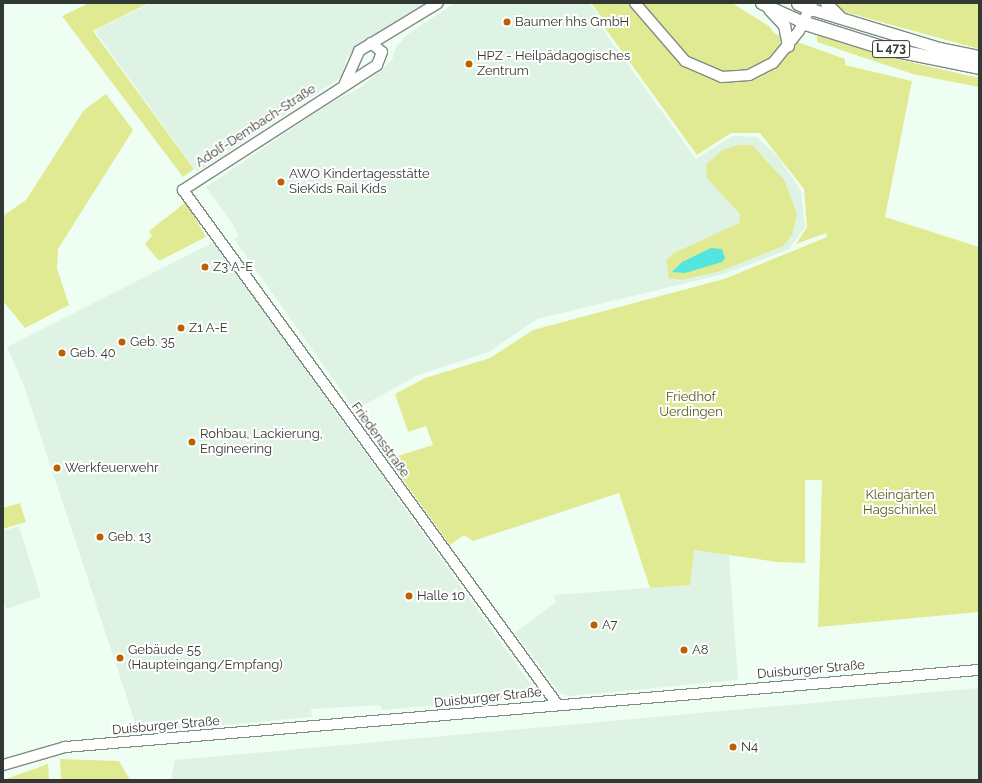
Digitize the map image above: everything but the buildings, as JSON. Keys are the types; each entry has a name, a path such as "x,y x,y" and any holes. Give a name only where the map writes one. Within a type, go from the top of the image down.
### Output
{"highway":[{"name":"L 473","path":"798,3 812,6"},
{"name":"L 473","path":"805,23 885,48 979,67"}],"main road":[{"name":"Adolf-Dembach-Straße","path":"344,84 353,71 352,60 371,43 388,35 438,3"},
{"path":"635,3 685,61 709,74 722,77 749,75 773,63 805,23 812,6"},
{"path":"826,3 841,18"},
{"path":"763,4 784,25 788,46"},
{"name":"L 473","path":"763,4 805,23"},
{"name":"L 473","path":"812,6 841,18 979,56"},
{"name":"Adolf-Dembach-Straße","path":"184,190 382,60 380,48 388,35"},
{"path":"371,43 380,48"},
{"path":"352,60 358,70 365,72"},
{"name":"Friedensstraße","path":"184,190 558,704"},
{"name":"Duisburger Straße","path":"3,765 65,747 558,704 979,670"}],"shaded area":[{"path":"152,3 427,3 359,44 346,59 343,76 197,172 95,31"},
{"path":"455,3 589,3 600,17 596,20 696,159 732,136 757,137 779,158 801,191 805,227 788,250 724,274 537,319 489,352 418,375 355,410 234,239 239,236 230,220 206,187 332,102 361,87 392,60 396,47 408,34"},
{"path":"214,242 532,686 527,697 383,710 379,705 311,709 312,717 143,732 137,728 24,386 7,347"},
{"path":"19,526 41,597 6,609 3,600 3,531"},
{"path":"694,550 729,555 738,680 569,696 560,693 515,633 556,602 554,595 689,585"},
{"path":"979,688 979,780 171,780 175,760"}],"green space":[{"path":"89,3 149,3 93,31 194,169 183,177 62,16"},
{"path":"591,3 732,3 769,26 775,34 845,59 845,65 912,81 885,217 979,247 979,612 818,627 822,480 805,480 805,563 777,562 694,550 690,585 650,588 619,493 473,541 464,535 450,545 388,459 433,445 426,426 408,432 395,394 425,378 490,358 533,330 724,279 827,237 826,233 796,244 807,227 804,189 760,133 731,133 697,155 600,21 603,19"},
{"path":"830,3 979,3 979,49 845,12"},
{"path":"821,34 870,48 879,55 979,78 979,87 913,74 817,42 817,35"},
{"path":"106,94 133,130 58,249 57,268 69,305 25,328 3,301 3,216 26,200 84,110"},
{"path":"738,145 752,145 784,180 797,214 792,235 783,246 721,271 681,280 669,278 666,261 674,253 739,223 740,214 707,178 706,165 722,150"},
{"path":"186,202 206,237 159,261 145,244 152,236 149,231"},
{"path":"20,503 26,522 3,529 3,508"},
{"path":"60,759 119,761 130,780 61,780"},
{"path":"48,764 49,780 3,780"}],"water":[{"path":"711,248 722,249 725,258 722,262 685,273 672,272 682,262"}],"place":[{"name":"Baumer hhs GmbH","path":"507,22"},
{"name":"HPZ - Heilpädagogisches Zentrum","path":"469,64"},
{"name":"AWO Kindertagesstätte SieKids Rail Kids","path":"281,182"},
{"name":"Z3 A-E","path":"205,267"},
{"name":"Z1 A-E","path":"181,328"},
{"name":"Geb. 35","path":"122,342"},
{"name":"Geb. 40","path":"62,353"},
{"name":"Rohbau, Lackierung, Engineering","path":"192,442"},
{"name":"Werkfeuerwehr","path":"57,468"},
{"name":"Geb. 13","path":"100,537"},
{"name":"Halle 10","path":"409,596"},
{"name":"A7","path":"594,625"},
{"name":"A8","path":"684,650"},
{"name":"Gebäude 55 (Haupteingang/Empfang)","path":"120,658"},
{"name":"N4","path":"733,747"}],"park label":[{"name":"Friedhof Uerdingen","path":"691,406"},
{"name":"Kleingärten Hagschinkel","path":"900,504"}]}
